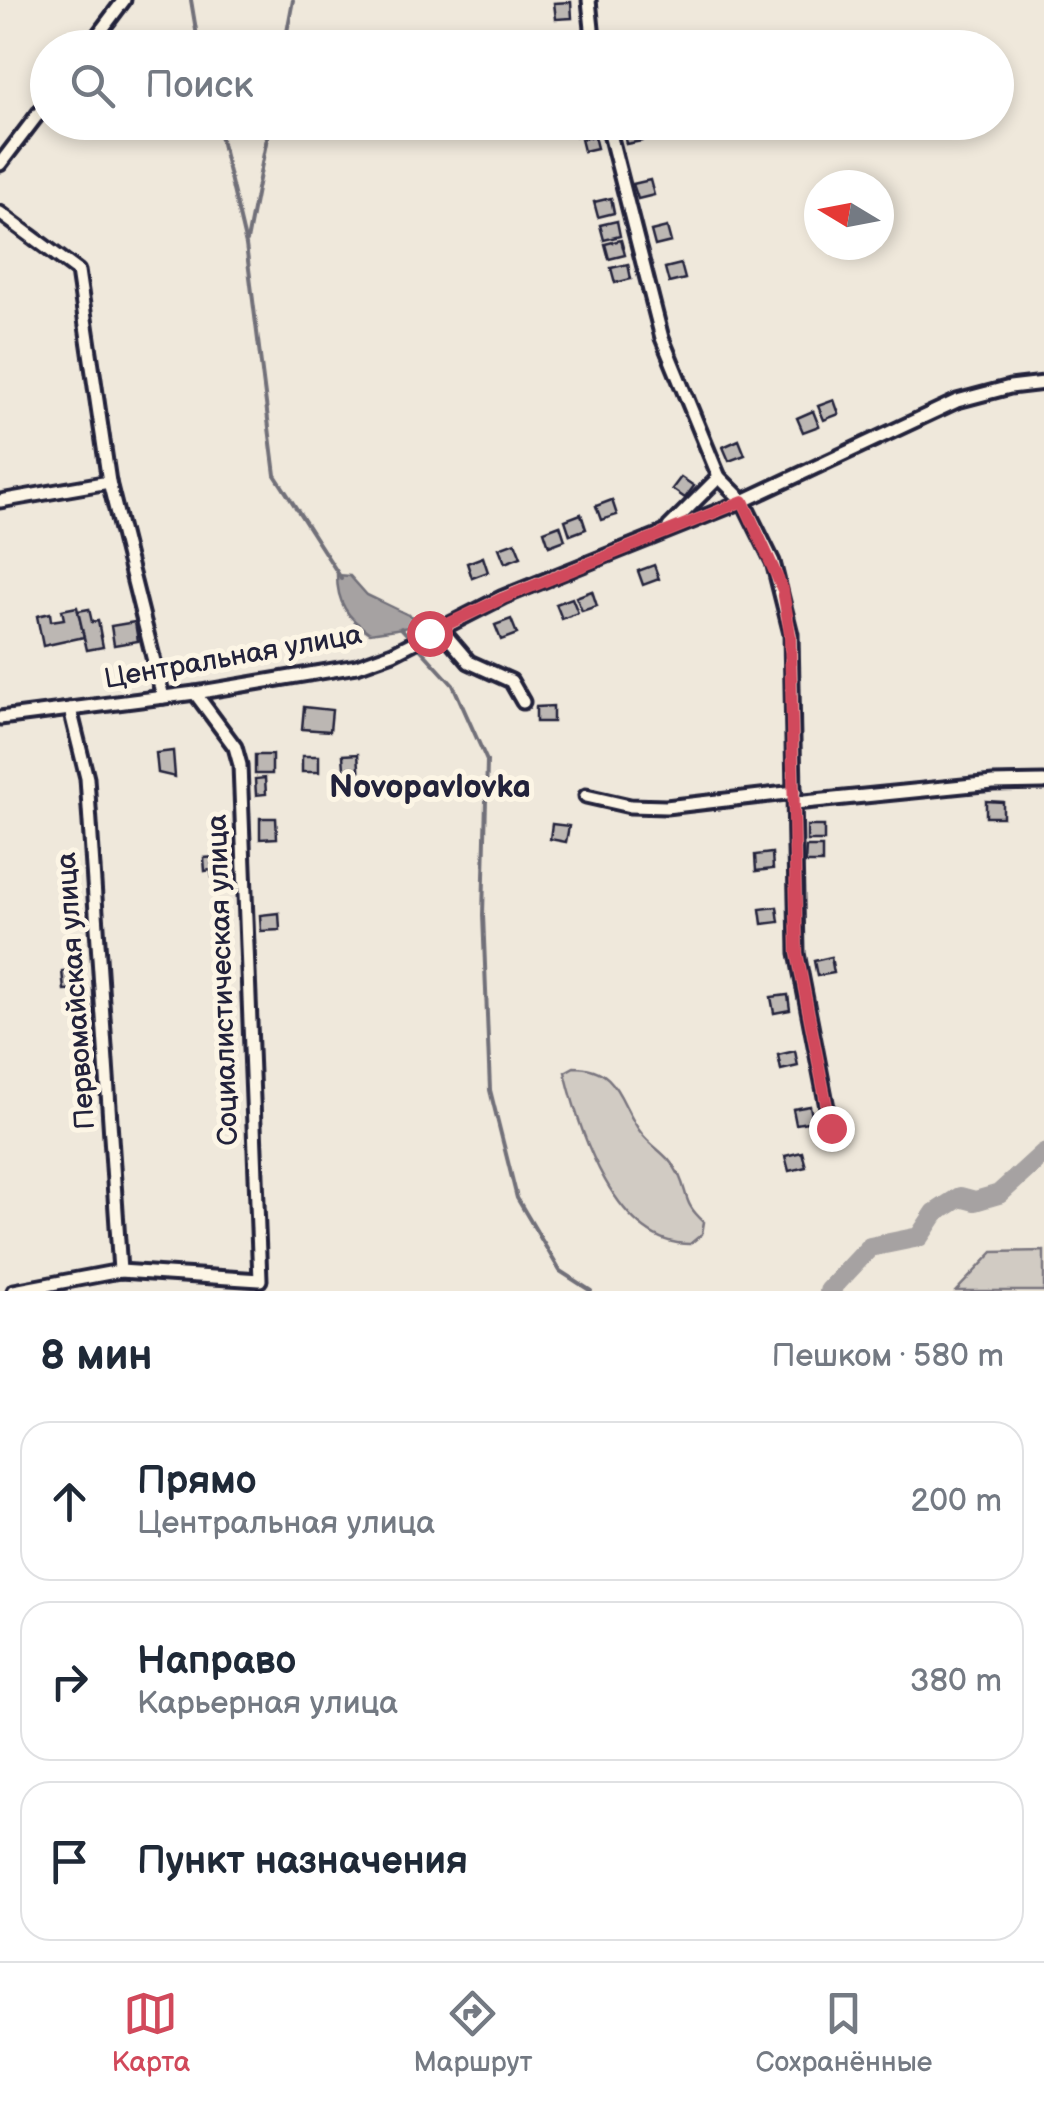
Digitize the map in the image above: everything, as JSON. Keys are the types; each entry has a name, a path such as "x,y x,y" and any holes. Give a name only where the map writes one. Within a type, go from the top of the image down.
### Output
{"street":[{"path":"589,0 592,30"},
{"path":"101,30 120,5"},
{"path":"0,164 30,125"},
{"path":"612,140 662,338 718,477 743,501 772,562 786,605 790,634 798,970 831,1128"},
{"path":"0,212 78,272 109,482 163,697"},
{"name":"Центральная улица","path":"0,718 195,693 357,666 743,501 958,402 1010,387 1044,383"},
{"path":"663,534 718,477"},
{"path":"0,501 109,482"},
{"path":"434,630 469,662 510,680 524,702"},
{"name":"Социалистическая улица","path":"120,1271 260,1280 240,765 235,747 195,693"},
{"name":"Первомайская улица","path":"70,709 87,778 120,1271"},
{"path":"586,796 630,806 666,807 1044,782"},
{"path":"14,1291 120,1271"}],"shaded area":[{"path":"337,575 350,576 367,595 413,617 409,627 370,633 349,615 341,601"},
{"path":"574,1067 601,1073 610,1081 642,1134 675,1168 689,1205 704,1222 702,1234 690,1244 664,1239 641,1226 605,1180 571,1096 565,1072"},
{"path":"1044,1251 1044,1291 956,1291 993,1252"}],"building":[{"path":"571,2 572,18 556,19 554,3"},
{"path":"581,140 595,140 597,148 584,151"},
{"path":"650,180 654,195 638,199 633,184"},
{"path":"611,198 614,213 598,217 594,202"},
{"path":"617,221 620,236 604,240 600,225"},
{"path":"667,227 671,242 655,246 651,231"},
{"path":"621,240 625,255 609,259 605,244"},
{"path":"628,264 631,279 615,283 611,268"},
{"path":"681,264 685,279 669,283 665,268"},
{"path":"834,400 839,414 824,420 818,406"},
{"path":"813,411 819,426 803,432 797,418"},
{"path":"739,440 745,455 729,461 723,447"},
{"path":"681,477 694,486 685,498 672,489"},
{"path":"612,500 617,515 601,520 596,506"},
{"path":"581,514 586,529 570,535 565,520"},
{"path":"560,525 565,540 549,546 544,531"},
{"path":"515,542 521,557 505,563 499,548"},
{"path":"483,557 488,572 472,578 467,563"},
{"path":"654,565 659,579 643,585 638,571"},
{"path":"592,591 597,606 582,611 576,597"},
{"path":"572,598 578,613 562,619 556,604"},
{"path":"77,607 84,637 43,646 37,616 50,613 51,621 64,619 62,610"},
{"path":"89,609 92,622 98,621 103,647 87,650 78,611"},
{"path":"511,619 517,634 501,640 495,625"},
{"path":"135,622 138,641 114,645 111,626"},
{"path":"553,706 553,722 536,722 536,707"},
{"path":"304,707 332,710 330,731 302,729"},
{"path":"173,751 175,777 158,773 156,753"},
{"path":"358,754 360,781 345,782 343,755"},
{"path":"255,755 272,755 272,774 255,774"},
{"path":"302,756 319,756 319,772 302,772"},
{"path":"265,778 266,794 256,795 255,779"},
{"path":"986,801 1003,802 1003,817 986,817"},
{"path":"260,818 276,818 277,838 260,839"},
{"path":"552,824 569,826 566,842 550,839"},
{"path":"807,826 824,826 824,841 807,841"},
{"path":"806,847 822,847 822,863 805,863"},
{"path":"772,853 773,869 756,871 755,855"},
{"path":"230,856 232,876 212,877 211,870 205,871 204,858"},
{"path":"777,907 779,922 762,924 760,909"},
{"path":"279,913 280,930 261,931 260,915"},
{"path":"831,957 834,973 817,976 814,961"},
{"path":"82,969 83,989 64,990 62,971"},
{"path":"788,995 790,1010 774,1013 771,997"},
{"path":"795,1051 798,1066 781,1070 778,1055"},
{"path":"810,1106 813,1121 796,1124 793,1109"},
{"path":"802,1152 806,1167 789,1171 785,1156"}],"waterway":[{"path":"191,0 196,30"},
{"path":"287,30 293,0"},
{"path":"221,140 246,245 275,475 341,578"},
{"path":"247,241 267,140"},
{"path":"401,628 453,685 487,761 483,915 490,1090 517,1198 560,1271 591,1291"},
{"path":"829,1291 870,1247 919,1237 935,1213 960,1197 975,1201 999,1194 1044,1153"}],"district":[{"name":"Novopavlovka","path":"430,787"}],"route":[{"path":"429,633 503,598 743,501 783,590 790,634 797,953 800,986 831,1128"}]}
